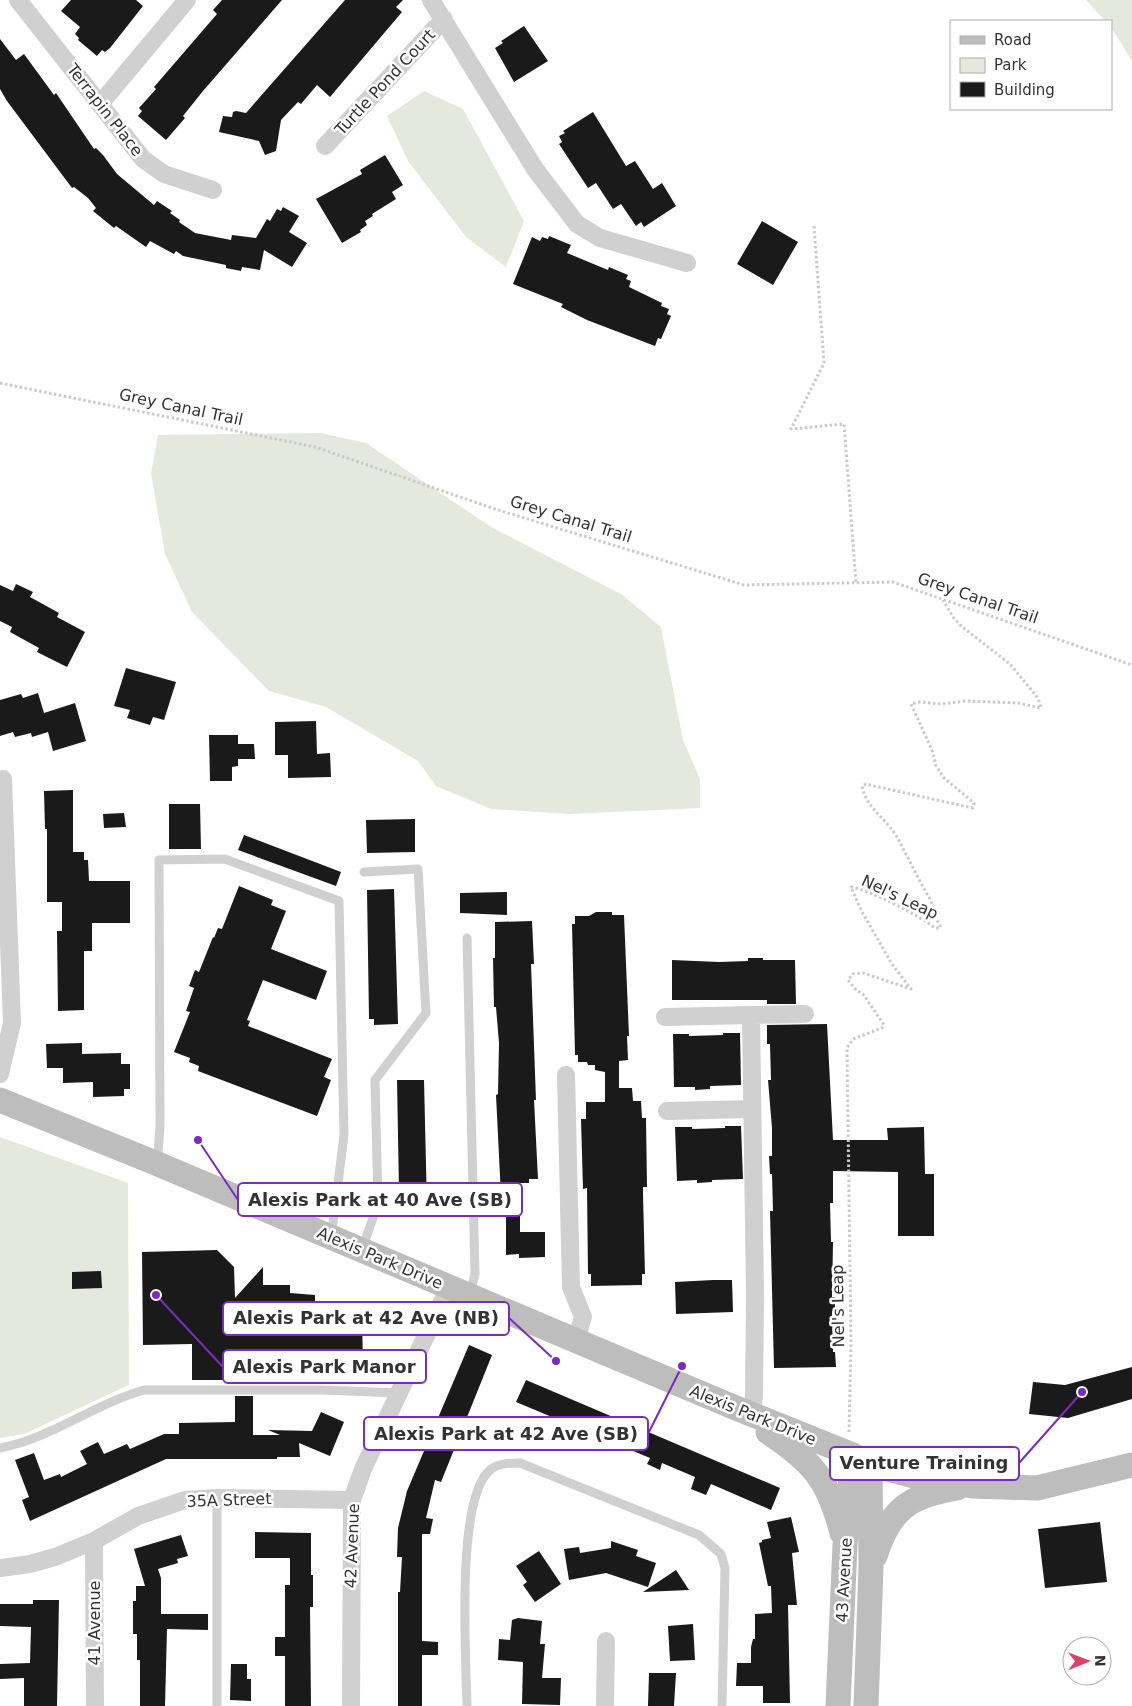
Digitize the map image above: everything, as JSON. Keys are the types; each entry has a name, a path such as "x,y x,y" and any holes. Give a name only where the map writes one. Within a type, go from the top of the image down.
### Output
{"street":[{"path":"100,104 187,0"},
{"path":"431,0 535,169 577,224 600,238 687,263"},
{"name":"Terrapin Place","path":"27,4 143,159 164,174 213,190"},
{"name":"Turtle Pond Court","path":"325,146 444,19"},
{"path":"0,1074 12,1023 3,778"},
{"path":"665,1017 805,1014"},
{"path":"751,1015 755,1296 754,1397 741,1410 802,1456 824,1482 839,1519 845,1545"},
{"path":"566,1075 571,1287 583,1317 576,1340"},
{"name":"Alexis Park Drive","path":"0,1100 153,1162 861,1460 917,1477 972,1486"},
{"path":"667,1111 752,1109"},
{"name":"42 Avenue","path":"351,1706 352,1500 363,1469 399,1393 459,1291"},
{"name":"43 Avenue","path":"838,1706 845,1545 861,1460"},
{"name":"43 Avenue","path":"861,1460 871,1568 866,1706"},
{"path":"871,1568 882,1534 900,1511 914,1499 930,1493 972,1486 1037,1488 1132,1465"},
{"name":"35A Street","path":"0,1568 30,1564 55,1557 94,1541 138,1516 185,1500 216,1498 352,1500"},
{"name":"41 Avenue","path":"94,1541 95,1706"},
{"path":"605,1706 606,1641"}],"lane":[{"path":"153,1162 158,1152 160,1127 159,860 225,858 338,901 344,1135 333,1223 329,1236"},
{"path":"362,1250 378,1204 375,1080 426,1013 418,869 364,872"},
{"path":"459,1291 475,1274 467,938"},
{"path":"0,1448 34,1439 126,1394 144,1390 322,1390 399,1393"},
{"path":"467,1706 468,1529 474,1503 487,1473 496,1466 520,1463 699,1536 721,1554 725,1568 722,1706"},
{"path":"216,1498 217,1706"}],"path":[{"path":"814,226 824,363 791,429 844,424 856,583"},
{"name":"Grey Canal Trail","path":"0,383 315,447 495,509 744,585 893,582 1132,665"},
{"name":"Nel's Leap","path":"841,1433 849,1435 851,1344 847,1048 853,1039 882,1028 884,1025 863,994 856,990 848,980 854,974 863,973 911,990 892,964 862,912 851,887 860,889 935,928 940,928 931,901 897,836 889,824 867,803 862,786 866,784 973,808 974,803 944,778 936,766 932,750 911,704 919,702 942,704 965,701 1018,703 1041,708 1038,698 1010,664 961,626 943,600"}],"green space":[{"path":"1086,0 1132,0 1132,61 1112,29 1112,20 1104,20"},
{"path":"424,91 463,109 524,221 506,267 466,237 408,161 387,116"},
{"path":"321,433 366,443 491,527 621,594 661,627 683,740 700,779 700,808 569,814 491,809 436,786 418,761 326,707 269,691 192,612 165,554 151,473 158,435"},
{"path":"0,1137 128,1183 129,1385 24,1434 0,1438"}],"building":[{"path":"71,0 136,0 143,6 110,48 105,52 102,50 97,56 78,40 79,38 75,34 80,27 61,11"},
{"path":"222,0 282,0 203,91 183,116 185,118 166,140 138,116 142,111 139,108 156,89 154,87 217,14 213,10"},
{"path":"345,0 403,0 396,7 402,12 330,97 317,85 301,104 298,102 281,120 276,151 265,155 259,141 219,132 223,116 232,117 233,112 236,111 246,113"},
{"path":"524,26 548,61 514,82 495,48 503,43 501,41"},
{"path":"0,39 16,60 24,54 54,95 56,93 94,149 96,148 103,155 117,174 154,205 157,201 172,211 170,213 180,220 179,222 195,233 231,240 232,235 256,238 267,219 270,221 277,209 281,211 283,207 299,216 289,232 307,243 292,267 264,250 260,270 242,267 241,271 226,268 226,265 183,256 176,251 174,254 150,241 146,247 116,226 114,228 93,211 96,208 88,198 74,187 72,188 7,101 0,89"},
{"path":"593,112 626,166 635,161 653,189 662,183 676,206 644,227 641,222 636,226 621,204 613,209 596,183 588,188 559,144 562,142 559,136 565,133 563,131"},
{"path":"385,155 403,185 392,192 396,199 372,214 373,216 365,221 367,225 360,230 361,232 342,243 316,199 362,174 360,170"},
{"path":"762,221 798,242 773,285 737,264"},
{"path":"549,236 571,245 567,253 608,270 609,267 628,275 626,279 631,281 629,287 662,303 661,306 669,309 667,314 671,316 661,339 658,338 655,346 587,320 561,307 563,304 513,284 532,237 540,241 542,237 548,239"},
{"path":"16,584 33,592 30,597 59,613 57,617 85,632 67,667 37,652 39,648 10,632 12,627 0,621 0,585 13,591"},
{"path":"126,668 176,682 164,720 153,717 150,725 127,718 130,710 114,706"},
{"path":"38,693 44,713 75,703 86,741 53,751 48,732 32,737 31,733 15,737 13,732 0,736 0,700 21,694 23,698"},
{"path":"316,721 317,754 330,753 331,777 288,778 288,755 275,755 275,722"},
{"path":"209,735 238,735 238,744 254,744 255,759 238,759 238,766 232,767 232,781 210,781"},
{"path":"73,790 73,852 84,852 84,860 88,860 89,881 130,881 130,923 92,923 92,951 84,951 84,1010 58,1011 57,931 62,931 62,902 47,902 47,829 45,829 44,791"},
{"path":"169,804 200,804 201,849 169,849"},
{"path":"124,813 126,827 104,828 103,814"},
{"path":"415,819 415,852 367,853 366,820"},
{"path":"244,835 341,872 336,886 238,850"},
{"path":"239,886 273,900 271,905 286,911 271,949 327,971 316,1000 263,980 247,1020 250,1021 248,1026 332,1059 324,1077 331,1080 317,1116 198,1071 199,1066 189,1062 190,1058 174,1052 190,1012 186,1011 194,988 189,986 195,970 199,972 213,937 218,928 222,929"},
{"path":"394,889 398,1024 374,1025 374,1019 369,1019 367,890"},
{"path":"507,892 507,915 460,913 460,893"},
{"path":"596,912 612,912 612,915 624,915 629,1036 627,1036 628,1060 619,1061 619,1088 632,1088 633,1101 641,1101 642,1118 646,1118 647,1187 643,1187 645,1274 642,1274 642,1285 591,1286 591,1274 588,1274 587,1188 583,1189 581,1119 586,1119 586,1102 605,1102 605,1072 595,1070 595,1065 588,1065 587,1062 578,1062 578,1055 575,1055 572,924 575,924 575,916 589,916"},
{"path":"532,921 534,964 531,964 536,1100 534,1100 538,1179 529,1179 529,1183 520,1183 520,1232 545,1232 545,1257 519,1258 519,1254 506,1255 506,1217 502,1217 496,1095 498,1094 499,1043 496,1007 494,1007 493,958 495,958 495,922"},
{"path":"748,958 795,960 796,1004 767,1004 767,1000 672,1000 672,960 719,962 748,961"},
{"path":"827,1024 833,1140 888,1140 887,1128 924,1127 925,1174 934,1174 934,1236 898,1236 898,1172 833,1171 833,1203 830,1203 831,1242 833,1242 832,1297 835,1297 835,1312 832,1312 833,1352 835,1352 836,1367 774,1368 770,1211 773,1211 772,1174 770,1174 769,1156 772,1156 772,1128 768,1080 771,1080 770,1044 767,1044 767,1025"},
{"path":"723,1033 740,1033 741,1085 710,1086 710,1089 695,1090 695,1087 674,1087 673,1034 689,1034 689,1036 723,1035"},
{"path":"82,1043 82,1054 121,1053 121,1064 130,1064 130,1089 124,1089 124,1096 93,1097 93,1082 63,1083 63,1068 47,1068 46,1044"},
{"path":"397,1080 424,1080 427,1207 422,1209 422,1215 397,1215 397,1191 399,1191"},
{"path":"725,1126 741,1126 743,1179 712,1180 712,1182 697,1183 697,1180 677,1181 675,1127 692,1127 692,1129 725,1128"},
{"path":"217,1250 234,1267 235,1298 263,1267 263,1285 290,1285 290,1293 315,1295 315,1304 336,1303 338,1312 360,1312 362,1316 363,1365 372,1365 372,1382 250,1381 253,1384 235,1384 235,1380 192,1380 192,1344 143,1345 142,1252"},
{"path":"101,1271 102,1288 72,1289 72,1272"},
{"path":"732,1280 733,1312 676,1314 675,1282"},
{"path":"469,1345 492,1355 441,1482 435,1480 426,1518 433,1519 430,1534 422,1534 422,1641 438,1642 438,1655 422,1655 422,1706 398,1706 398,1592 400,1592 402,1557 397,1557 398,1528 407,1491"},
{"path":"1132,1367 1132,1399 1068,1418 1029,1414 1033,1382 1065,1385"},
{"path":"526,1380 780,1488 771,1510 711,1484 706,1495 691,1489 695,1477 662,1463 660,1470 647,1464 650,1458 516,1402"},
{"path":"235,1396 253,1396 253,1435 280,1435 268,1430 312,1431 321,1412 344,1422 330,1456 299,1443 300,1457 277,1457 277,1459 166,1459 30,1521 22,1500 29,1497 15,1460 34,1453 44,1480 60,1474 61,1477 87,1464 80,1451 98,1442 104,1454 127,1444 130,1449 164,1434 179,1434 179,1423 235,1422"},
{"path":"791,1517 799,1552 792,1553 797,1605 788,1605 790,1703 763,1703 763,1686 736,1686 737,1663 751,1663 751,1647 753,1639 755,1639 755,1614 772,1613 771,1586 768,1586 759,1543 762,1540 771,1538 767,1522"},
{"path":"1100,1522 1107,1582 1045,1588 1038,1529"},
{"path":"255,1532 311,1533 313,1607 310,1607 311,1706 285,1706 285,1656 275,1656 275,1637 285,1637 285,1585 290,1585 290,1558 255,1558"},
{"path":"181,1535 188,1556 177,1559 178,1563 158,1569 161,1578 161,1614 208,1614 208,1630 167,1629 165,1706 140,1706 140,1660 137,1660 137,1634 133,1634 133,1601 136,1601 136,1586 145,1586 134,1549"},
{"path":"611,1541 638,1550 636,1556 656,1563 648,1587 606,1573 569,1580 564,1549 579,1547 580,1553 611,1548"},
{"path":"539,1551 561,1584 535,1602 523,1585 527,1582 516,1566"},
{"path":"676,1570 689,1590 643,1592"},
{"path":"33,1600 59,1600 57,1706 24,1706 24,1678 0,1679 0,1664 30,1663 31,1627 0,1626 0,1604 33,1604"},
{"path":"518,1618 542,1621 540,1644 545,1644 542,1678 561,1678 560,1705 522,1704 523,1662 498,1660 499,1639 510,1640 512,1620"},
{"path":"693,1624 695,1660 670,1661 668,1626"},
{"path":"231,1664 247,1664 247,1679 251,1679 251,1701 230,1700"},
{"path":"649,1673 676,1673 674,1706 648,1706"}],"place":[{"name":"Alexis Park at 40 Ave (SB)","path":"198,1140"},
{"name":"Alexis Park Manor","path":"156,1295"},
{"name":"Alexis Park at 42 Ave (NB)","path":"556,1361"},
{"name":"Alexis Park at 42 Ave (SB)","path":"682,1366"},
{"name":"Venture Training","path":"1082,1392"}]}
